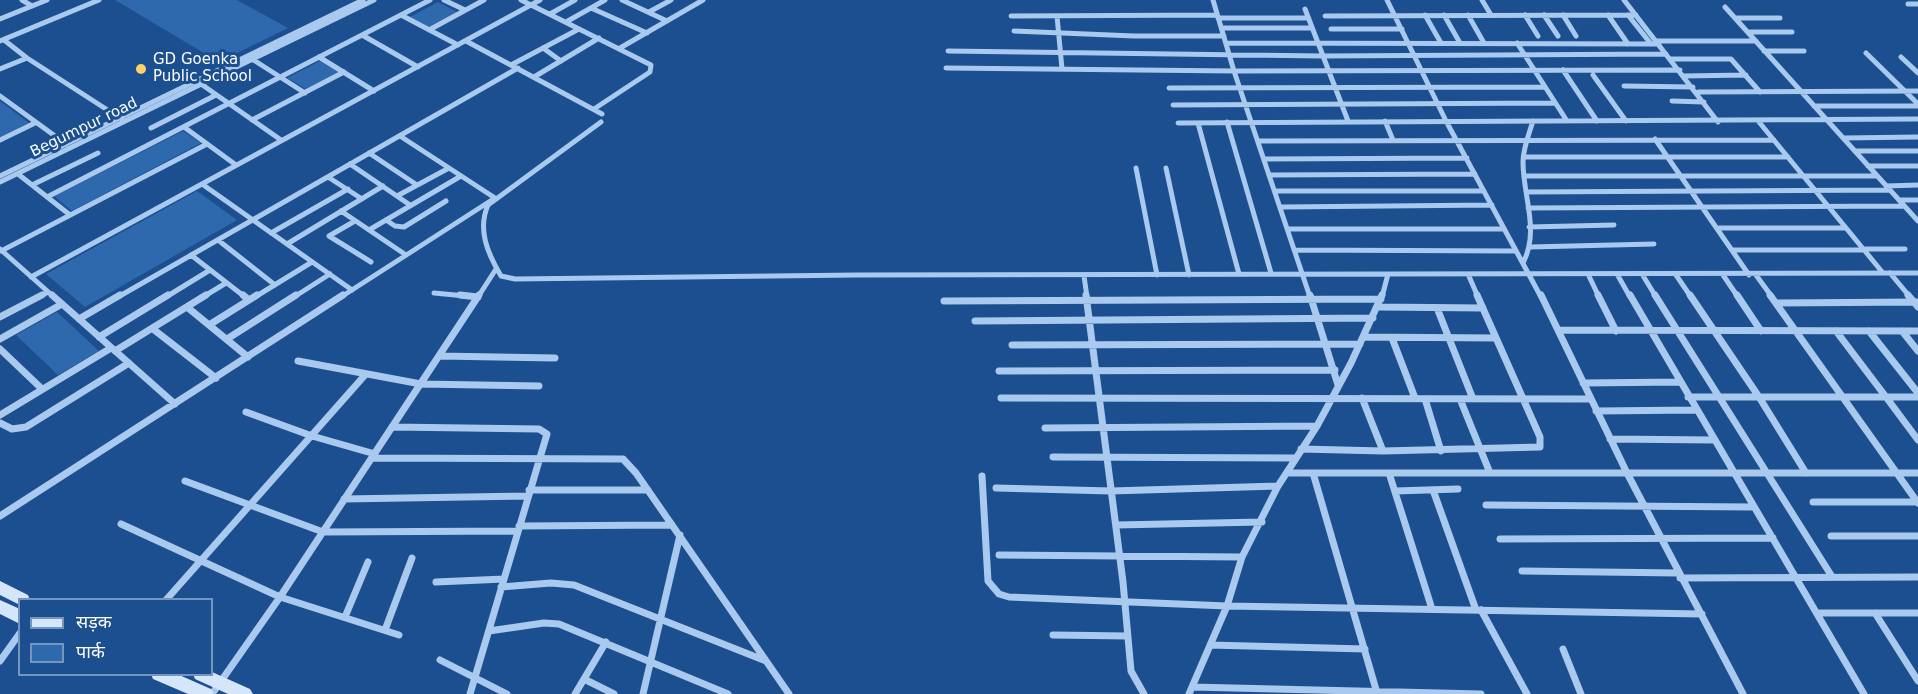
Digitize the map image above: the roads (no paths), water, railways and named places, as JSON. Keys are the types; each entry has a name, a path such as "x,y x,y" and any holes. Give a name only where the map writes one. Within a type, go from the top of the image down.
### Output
{"main road":[{"path":"0,588 18,598"},
{"path":"0,607 18,616"},
{"path":"161,676 199,688 245,694"}],"street":[{"path":"22,0 32,6"},
{"path":"0,19 47,0"},
{"path":"2,41 99,0"},
{"name":"Begumpur road","path":"0,182 363,0"},
{"name":"Begumpur road","path":"0,176 201,84 374,0"},
{"path":"47,197 430,0"},
{"path":"444,0 465,10"},
{"path":"429,30 484,0"},
{"path":"521,0 651,65 650,72 594,109"},
{"path":"31,277 540,0"},
{"path":"550,14 575,0"},
{"path":"566,22 605,0"},
{"path":"622,0 631,2 667,21"},
{"path":"649,12 670,0"},
{"path":"620,48 703,0"},
{"path":"1213,0 1234,71 1312,298 1338,385"},
{"path":"1387,0 1446,121 1558,330 1643,505 1743,694"},
{"path":"1482,0 1491,15"},
{"path":"1624,0 1656,43"},
{"path":"1908,4 1918,4"},
{"path":"1725,7 1916,218"},
{"path":"591,8 647,33"},
{"path":"1305,9 1348,121"},
{"path":"401,15 458,45"},
{"path":"1325,15 1636,15"},
{"path":"1425,15 1441,44"},
{"path":"1444,15 1460,43"},
{"path":"1468,15 1484,43"},
{"path":"1525,15 1538,36"},
{"path":"1544,15 1558,36"},
{"path":"1563,15 1576,36"},
{"path":"1608,15 1628,44"},
{"path":"1628,15 1671,59 1718,122"},
{"path":"1011,16 1308,18"},
{"path":"1057,16 1062,69"},
{"path":"1736,18 1780,18"},
{"path":"511,65 579,28"},
{"path":"1222,28 1312,28"},
{"path":"1331,29 1402,29"},
{"path":"1014,31 1134,36 1224,36"},
{"path":"1748,32 1792,32"},
{"path":"362,35 418,67"},
{"path":"534,77 599,38"},
{"path":"2,41 123,119"},
{"path":"466,41 602,114"},
{"path":"1227,43 1628,44 1756,41"},
{"path":"1517,43 1567,121"},
{"path":"543,48 561,61"},
{"path":"948,51 1322,56 1666,54"},
{"path":"1764,51 1804,51"},
{"path":"1866,53 1918,105"},
{"path":"319,57 374,91"},
{"path":"1901,57 1918,73"},
{"path":"0,69 27,58"},
{"path":"252,59 305,93"},
{"path":"1671,59 1730,59 1760,92"},
{"path":"79,319 518,68"},
{"path":"946,68 1234,71 1680,70"},
{"path":"1563,70 1597,121"},
{"path":"252,120 344,72"},
{"path":"1593,75 1626,121"},
{"path":"1684,75 1746,75"},
{"path":"201,84 281,140"},
{"path":"1623,86 1693,87"},
{"path":"1169,88 1545,87"},
{"path":"1698,93 1918,91"},
{"path":"151,128 216,95"},
{"path":"0,96 66,144"},
{"path":"1672,101 1704,102"},
{"path":"1173,105 1555,103"},
{"path":"1814,106 1918,105"},
{"path":"1178,123 1759,122 1918,119"},
{"path":"1385,121 1393,140"},
{"path":"1523,263 1529,254 1530,247 1524,157 1533,121"},
{"path":"0,516 495,198 557,157 601,122"},
{"path":"1227,122 1271,273"},
{"path":"1759,122 1864,249 1917,304"},
{"path":"0,140 35,123"},
{"path":"1198,123 1239,274"},
{"path":"184,127 236,165"},
{"path":"400,136 495,198"},
{"path":"1843,138 1918,137"},
{"path":"1655,139 1733,250 1776,303 1918,503"},
{"path":"1259,141 1774,140"},
{"path":"175,404 1,250 207,144"},
{"path":"1855,151 1918,151"},
{"path":"32,185 98,153"},
{"path":"369,153 417,185"},
{"path":"1524,157 1670,159 1788,157"},
{"path":"1264,159 1467,158"},
{"path":"350,164 410,205"},
{"path":"1868,166 1918,166"},
{"path":"397,196 449,168"},
{"path":"1136,168 1157,275"},
{"path":"1166,168 1189,275"},
{"path":"18,174 70,215"},
{"path":"1269,175 1475,174"},
{"path":"369,230 461,176"},
{"path":"1524,176 1876,176"},
{"path":"328,177 362,199"},
{"path":"202,184 352,290"},
{"path":"1526,192 1815,190 1918,185"},
{"path":"287,244 383,186"},
{"path":"272,233 348,189"},
{"path":"1276,191 1484,191"},
{"path":"495,198 484,213 483,226 486,245 501,276 515,279 1271,273 1676,275 1918,273"},
{"path":"1899,200 1918,200"},
{"path":"386,220 395,226 404,227 446,201"},
{"path":"1282,207 1492,205"},
{"path":"1528,208 1904,206"},
{"path":"341,212 406,255"},
{"path":"355,221 329,237 371,262"},
{"path":"1529,227 1614,225"},
{"path":"1719,228 1846,228"},
{"path":"1288,229 1504,229"},
{"path":"218,240 275,285"},
{"path":"1530,247 1654,244"},
{"path":"1733,250 1905,249"},
{"path":"1294,250 1515,251"},
{"path":"191,255 249,300"},
{"path":"209,325 312,262"},
{"path":"215,689 280,597 496,269"},
{"path":"99,337 210,270"},
{"path":"227,339 330,274"},
{"path":"1388,274 1379,307 1317,426 1278,486 1262,522 1242,557 1227,606 1191,690 1481,694"},
{"path":"1301,449 1383,451 1540,447 1540,437 1468,274"},
{"path":"1588,274 1616,331"},
{"path":"1617,274 1864,694"},
{"path":"1642,274 1831,575"},
{"path":"1676,275 1760,397 1806,473"},
{"path":"1723,275 1761,331"},
{"path":"1084,276 1120,557 1131,671 1144,694"},
{"path":"0,415 42,389 153,329 226,283"},
{"path":"0,317 48,292"},
{"path":"434,293 478,297"},
{"path":"944,301 1381,299"},
{"path":"1776,303 1917,304"},
{"path":"0,339 62,304"},
{"path":"0,307 7,313"},
{"path":"187,307 248,357"},
{"path":"1379,307 1483,308"},
{"path":"1437,308 1473,399"},
{"path":"975,321 1373,318"},
{"path":"153,329 216,378"},
{"path":"1558,330 1918,331"},
{"path":"1836,331 1918,440"},
{"path":"1869,331 1918,395"},
{"path":"1902,331 1918,351"},
{"path":"1012,345 1326,343 1392,338 1496,338"},
{"path":"1392,338 1415,398"},
{"path":"0,349 42,389"},
{"path":"439,356 555,358"},
{"path":"298,361 421,384 539,386"},
{"path":"0,423 12,429 26,427 129,363"},
{"path":"999,371 1335,370"},
{"path":"167,598 365,375"},
{"path":"1583,383 1680,382"},
{"path":"1688,397 1886,398 1918,395"},
{"path":"1001,398 1590,399"},
{"path":"1362,398 1383,451"},
{"path":"1425,399 1441,450"},
{"path":"1460,399 1490,473"},
{"path":"1596,411 1696,410"},
{"path":"246,412 373,456 434,460 623,459 680,535 789,694"},
{"path":"1045,428 1317,426"},
{"path":"392,428 539,429 547,434 470,694"},
{"path":"1610,439 1713,440"},
{"path":"1053,457 1295,458"},
{"path":"1287,473 1918,473"},
{"path":"1313,473 1377,693"},
{"path":"1389,473 1432,609"},
{"path":"982,476 988,581 993,590 1009,597 1227,606 1702,614"},
{"path":"185,481 250,507 323,532 672,525"},
{"path":"996,488 1111,491 1278,486"},
{"path":"1395,491 1458,489"},
{"path":"344,499 648,490"},
{"path":"1433,490 1479,610 1527,694"},
{"path":"1813,502 1918,503"},
{"path":"1486,505 1753,507"},
{"path":"1116,525 1262,522"},
{"path":"121,524 280,597 399,635"},
{"path":"643,694 680,535"},
{"path":"1831,536 1918,536"},
{"path":"1500,539 1773,538"},
{"path":"999,555 1242,557"},
{"path":"384,630 412,558"},
{"path":"345,617 368,562"},
{"path":"1522,571 1918,577"},
{"path":"436,582 574,585 766,661"},
{"path":"1818,613 1918,613"},
{"path":"1875,613 1918,681"},
{"path":"489,631 544,623 559,624 728,694"},
{"path":"1053,635 1128,636"},
{"path":"0,661 18,636"},
{"path":"575,694 606,642"},
{"path":"1210,645 1365,649"},
{"path":"1563,649 1581,694"},
{"path":"440,660 474,680 507,694"},
{"path":"584,679 614,694"}],"place":[{"name":"GD Goenka Public School","path":"141,69"}]}
